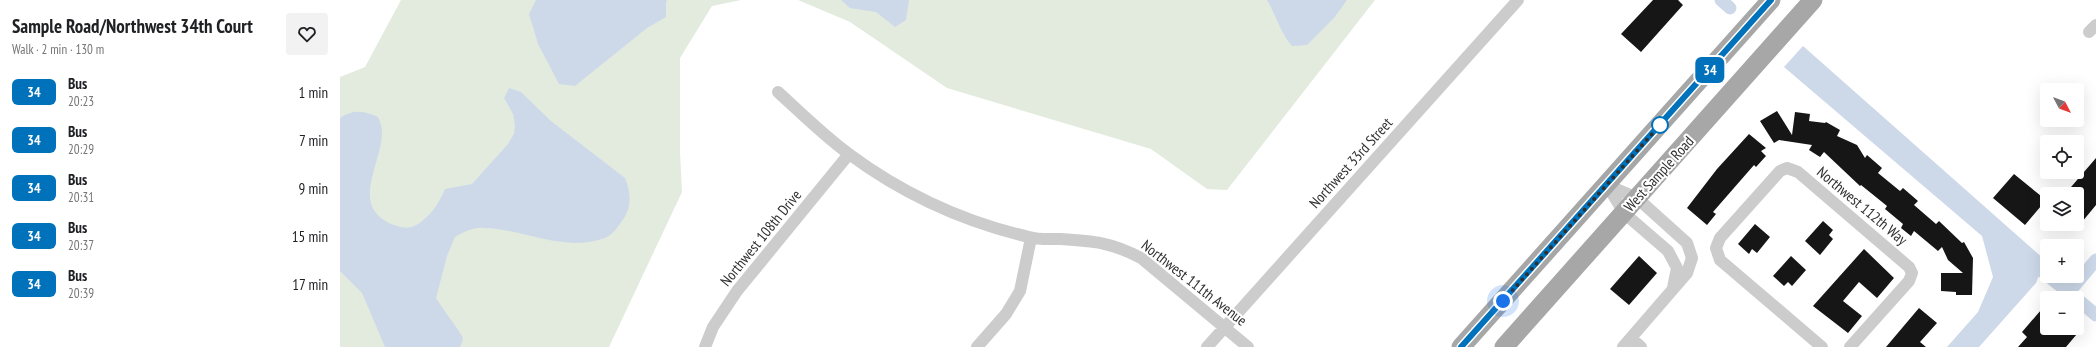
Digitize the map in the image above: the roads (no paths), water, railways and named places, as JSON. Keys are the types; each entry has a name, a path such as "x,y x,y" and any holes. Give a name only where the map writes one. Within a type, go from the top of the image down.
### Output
{"main road":[{"path":"1461,347 1771,0"},
{"name":"West Sample Road","path":"1504,347 1813,0"}],"street":[{"name":"Northwest 33rd Street","path":"1207,347 1518,0"},
{"name":"Northwest 111th Avenue","path":"778,92 849,154 904,190 944,210 979,223 1031,238 1100,242 1121,247 1141,258 1248,347"},
{"name":"Northwest 108th Drive","path":"705,347 713,327 737,291 849,154"},
{"name":"Northwest 112th Way","path":"1822,347 1720,260 1716,248 1720,238 1780,171 1788,168 1798,172 1909,267 1912,273 1909,281 1850,347"},
{"path":"1607,185 1637,198 1688,243 1692,258 1687,272 1623,347"},
{"path":"1607,185 1624,213 1668,251 1677,268 1672,290"},
{"path":"977,347 1006,314 1020,291 1031,238"},
{"path":"1631,338 1641,347"}],"water":[{"path":"536,0 667,0 666,17 647,28 575,86 559,84 538,44 529,14"},
{"path":"841,0 909,0 906,20 895,27 876,12 850,8"},
{"path":"1267,0 1347,0 1334,18 1307,45 1292,46 1284,35"},
{"path":"1803,46 2040,256 2040,273 2036,283 1979,347 1947,347 1978,312 1993,277 1982,236 1784,67"},
{"path":"509,88 521,92 551,121 625,178 630,200 628,211 617,228 610,235 590,242 559,242 499,229 484,228 473,229 455,237 447,256 436,298 463,338 460,347 385,347 362,293 340,271 340,118 354,112 368,113 378,117 382,132 381,145 371,184 370,196 373,208 380,217 394,225 409,228 419,224 429,215 438,203 445,189 472,184 508,144 514,134 515,125 513,114 504,98"}],"waterway":[{"path":"1721,0 1730,8"},
{"path":"2028,260 2040,269"},
{"path":"2070,291 2096,260"},
{"path":"2057,283 2067,291"},
{"path":"2084,305 2096,315"}]}
